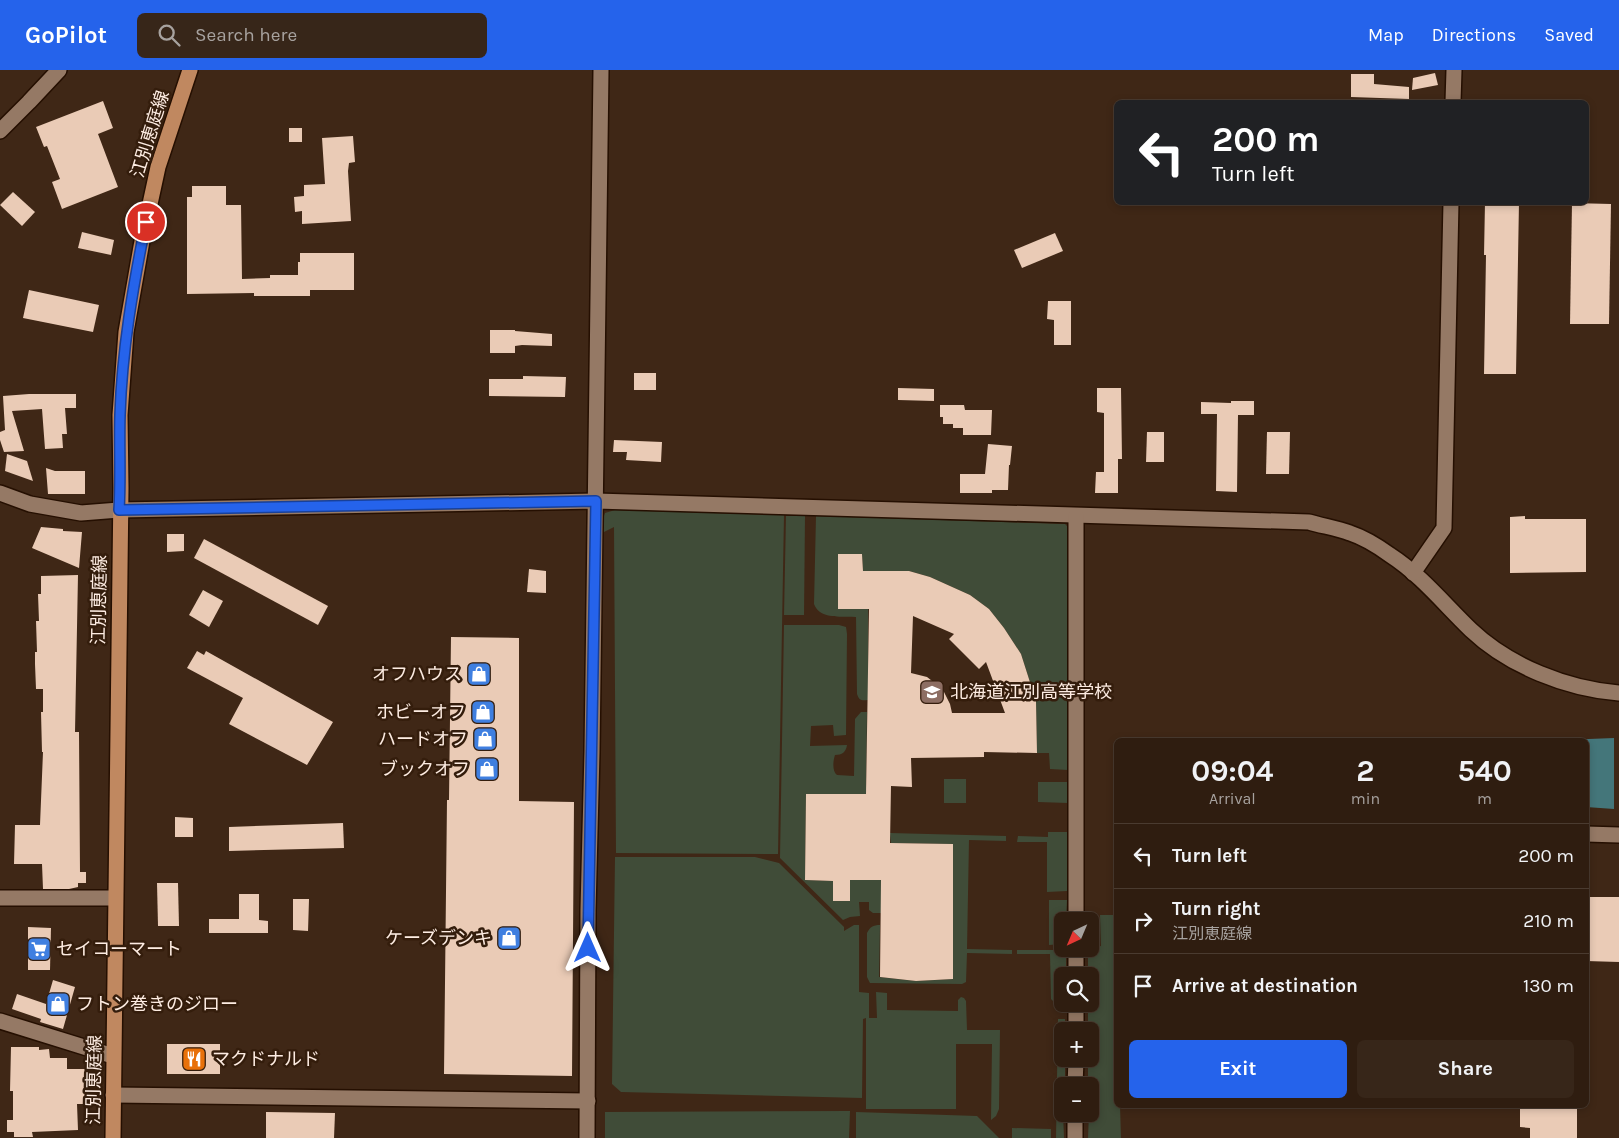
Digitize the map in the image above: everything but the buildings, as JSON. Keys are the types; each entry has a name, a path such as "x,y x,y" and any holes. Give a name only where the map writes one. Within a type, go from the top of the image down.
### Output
{"main road":[{"name":"江別恵庭線","path":"113,1138 119,510 121,488 120,415 126,332 142,241 158,167 190,70"}],"street":[{"path":"0,131 59,70"},
{"path":"587,1138 588,910 596,501 601,70"},
{"path":"1453,100 1454,70"},
{"path":"1413,573 1444,528 1451,205"},
{"path":"0,493 30,504 80,514 119,510 596,501 1309,522 1351,533 1390,554 1413,573 1472,631 1494,649 1510,658 1542,675 1578,688 1619,693"},
{"path":"1076,516 1076,912"},
{"path":"1589,834 1619,835"},
{"path":"0,898 115,898"},
{"path":"0,1022 113,1056"},
{"path":"113,1095 588,1101"},
{"path":"1076,1122 1076,1138"}],"green space":[{"path":"615,510 784,515 778,854 616,853 614,527 602,533 602,521 605,513"},
{"path":"786,516 805,516 804,615 784,615"},
{"path":"816,516 1065,524 1070,529 1068,770 1050,769 1049,753 1037,753 1036,701 1021,654 989,609 970,595 930,577 909,571 863,571 862,554 838,554 838,609 868,609 868,700 860,699 857,694 856,617 826,615 821,613 814,604"},
{"path":"784,625 839,625 846,627 846,735 834,736 833,725 811,726 810,746 847,745 843,753 835,755 833,763 837,775 854,776 855,719 861,712 867,712 866,785 870,794 806,794 805,880 833,881 833,901 850,880 864,880 881,841 881,913 873,913 869,910 869,902 859,902 860,916 843,920 780,858"},
{"path":"944,779 966,779 966,803 944,803"},
{"path":"1038,782 1068,782 1068,803 1038,802"},
{"path":"1048,832 1067,832 1067,891 1047,892 1047,842 1017,842 1018,836 1048,837"},
{"path":"890,833 1006,836 1006,841 969,840 967,949 1012,950 1012,954 967,953 966,982 962,984 870,983 867,977 867,933 869,929 878,925 880,925 879,977 916,981 953,979 953,844 891,843"},
{"path":"615,857 755,857 779,863 844,927 844,931 854,925 859,925 859,992 869,993 869,1018 877,1018 876,992 887,993 887,1010 958,1011 958,1000 961,997 966,1001 967,1030 1000,1030 999,1109 996,1116 991,1120 992,1044 956,1044 956,1109 866,1109 866,1018 863,1019 862,1098 621,1092 612,1084"},
{"path":"1049,900 1067,900 1066,912 1054,912 1054,945 1049,945"},
{"path":"1100,915 1114,915 1114,1108 1120,1108 1121,1138 1088,1138 1089,1122 1099,1122 1099,1077 1088,1077 1088,1067 1099,1067 1099,1022 1088,1022 1088,1012 1099,1012 1099,967 1088,967 1088,958 1099,958 1099,946 1101,946"},
{"path":"1017,950 1054,950 1054,958 1066,958 1066,967 1054,967 1054,1001 1051,999 1050,954 1017,954"},
{"path":"1058,1019 1065,1019 1065,1022 1058,1022"},
{"path":"1057,1067 1065,1067 1065,1077 1057,1077"},
{"path":"850,1111 849,1138 605,1138 605,1112"},
{"path":"856,1112 977,1116 999,1138 856,1138"},
{"path":"1056,1122 1063,1122 1064,1138 1056,1138"},
{"path":"1012,1128 1051,1129 1051,1138 1012,1138"}],"water":[{"path":"1614,738 1614,809 1589,807 1589,739"}],"place":[{"name":"オフハウス","path":"479,674"},
{"name":"北海道江別高等学校","path":"932,692"},
{"name":"ホビーオフ","path":"483,712"},
{"name":"ハードオフ","path":"485,739"},
{"name":"ブックオフ","path":"487,769"},
{"name":"ケーズデンキ","path":"509,938"},
{"name":"セイコーマート","path":"39,949"},
{"name":"フトン巻きのジロー","path":"58,1004"},
{"name":"マクドナルド","path":"194,1059"}],"route":[{"path":"146,222 126,332 120,415 121,488 119,510 596,501 588,948"}]}
